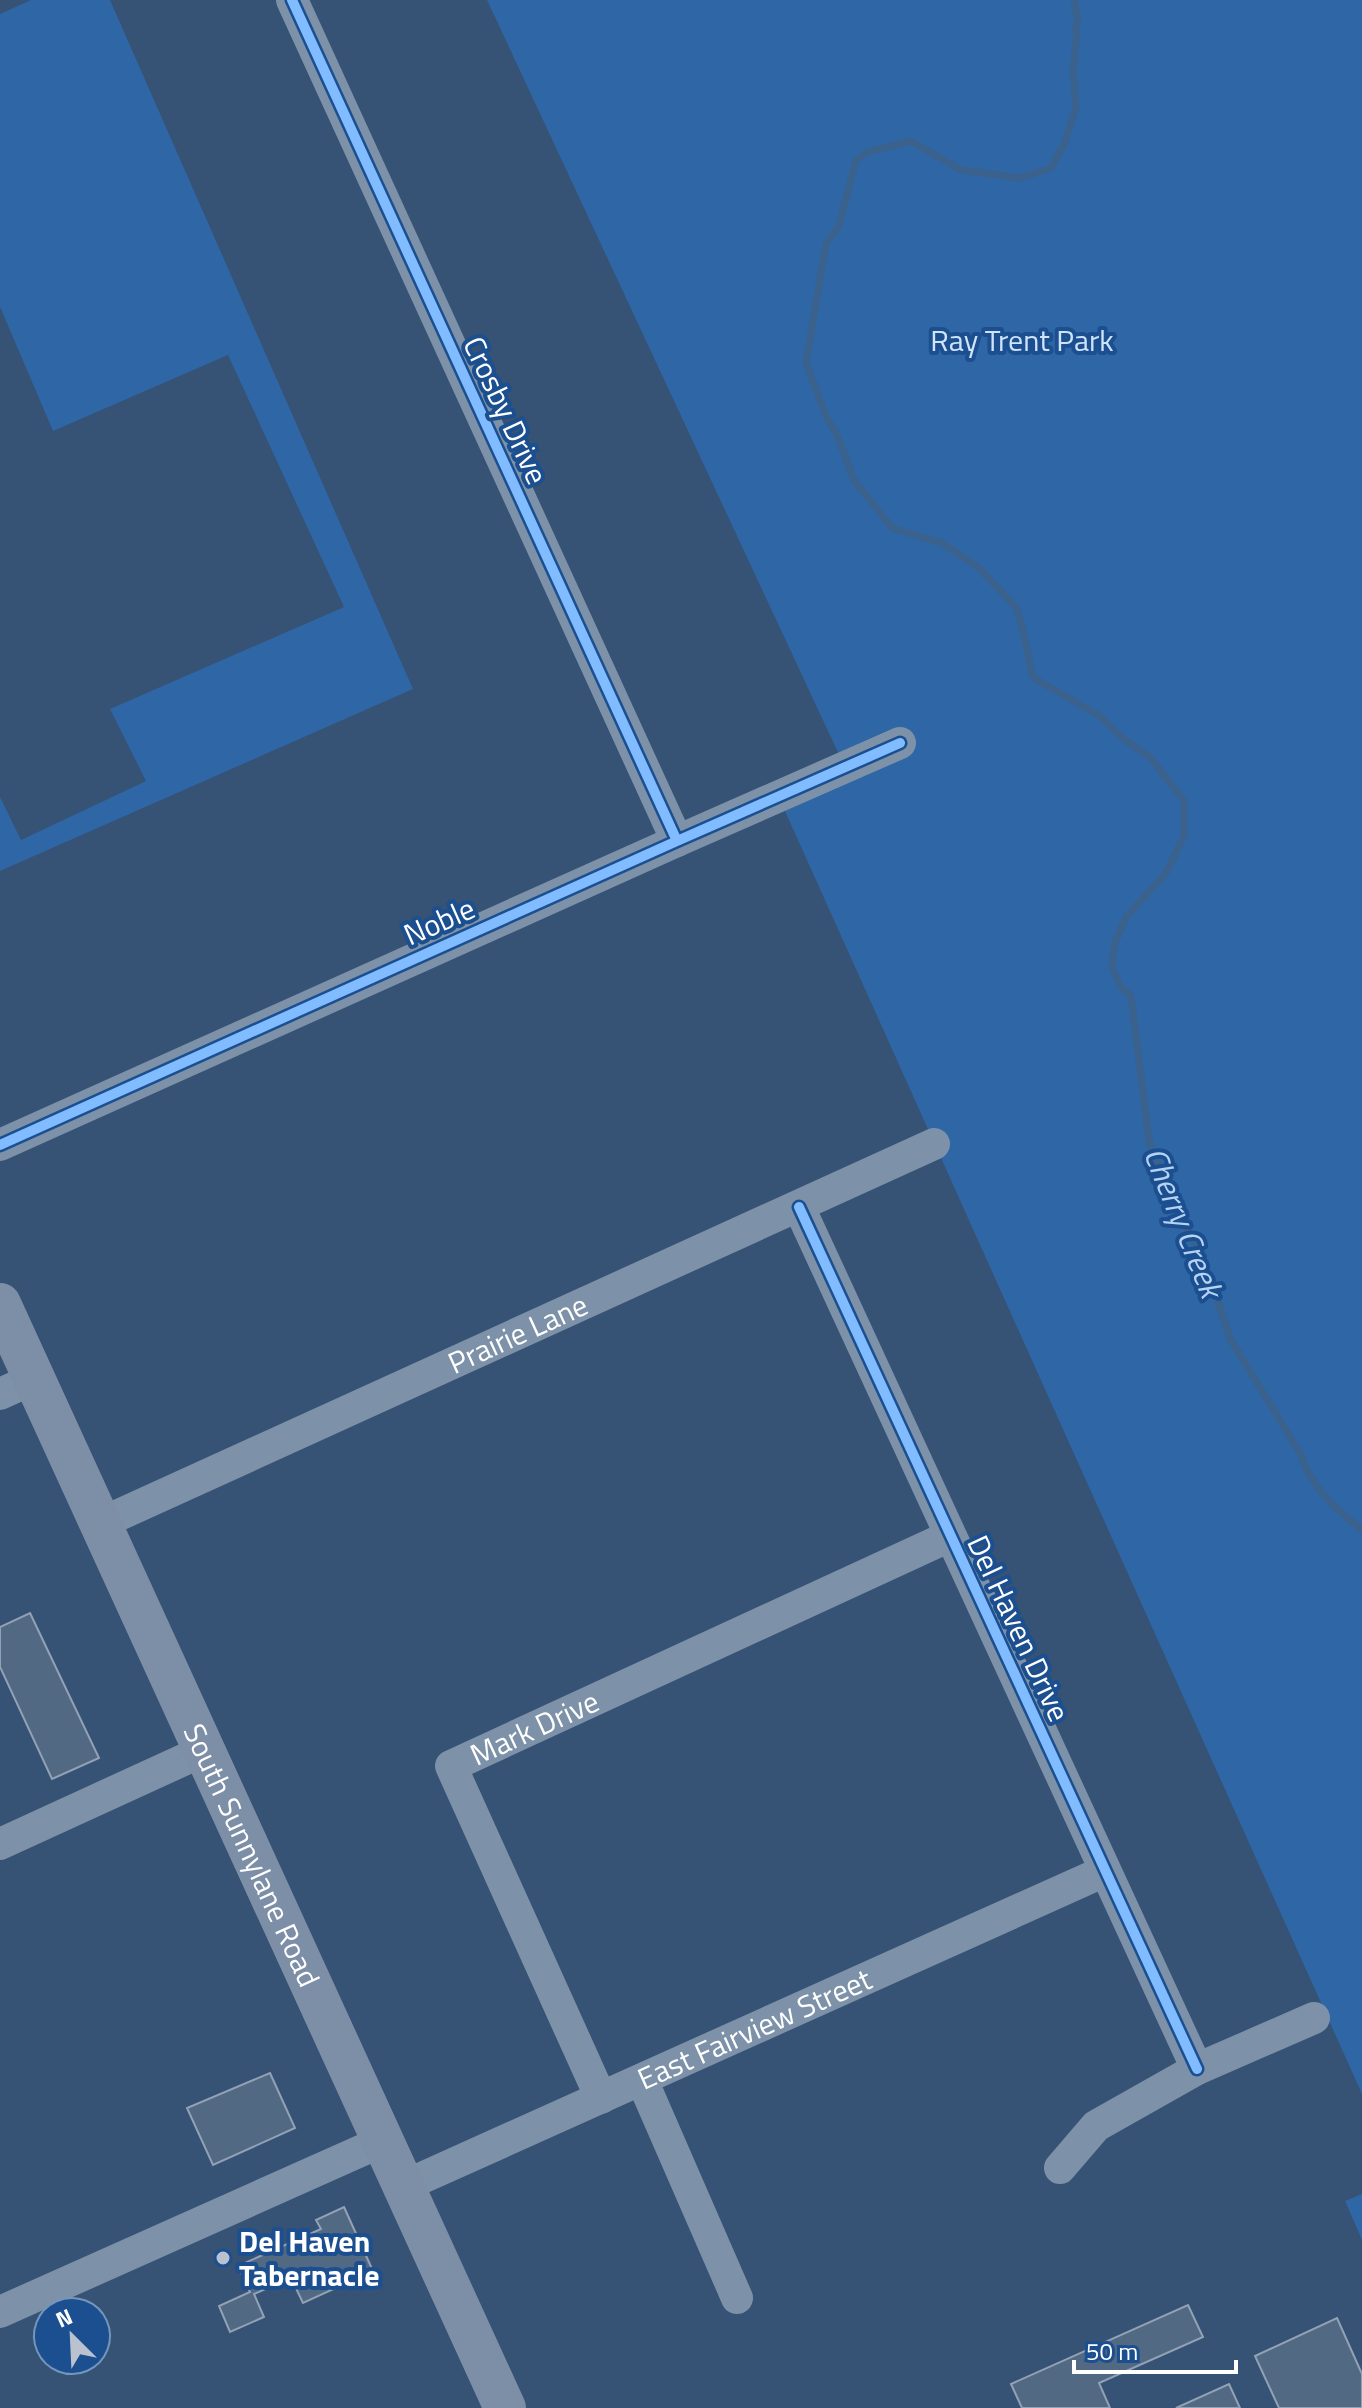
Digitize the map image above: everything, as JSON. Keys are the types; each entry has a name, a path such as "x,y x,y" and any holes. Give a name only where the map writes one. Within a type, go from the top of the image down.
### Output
{"main road":[{"name":"South Sunnylane Road","path":"0,1304 17,1386 99,1524 505,2408"}],"street":[{"name":"Crosby Drive","path":"292,0 677,841"},
{"name":"Noble","path":"0,1145 900,743"},
{"name":"Prairie Lane","path":"99,1524 934,1144"},
{"name":"Del Haven Drive","path":"799,1207 1197,2069"},
{"name":"Mark Drive","path":"601,2098 451,1766 950,1536"},
{"path":"0,1844 203,1751"},
{"name":"East Fairview Street","path":"404,2186 1105,1871"},
{"path":"1060,2168 1096,2126 1197,2069 1314,2018"},
{"path":"642,2080 737,2298"},
{"path":"0,2312 383,2141"}],"green space":[{"path":"31,0 110,0 413,689 0,871 0,797 21,840 146,781 110,709 344,607 228,355 53,431 0,307 0,14"},
{"name":"Ray Trent Park","path":"487,0 1362,0 1362,2094 784,809 849,776"},
{"path":"1362,2194 1362,2240 1345,2201"}],"building":[{"path":"30,1613 99,1758 52,1779 0,1667 0,1627"},
{"path":"270,2073 295,2128 213,2165 187,2108"},
{"path":"344,2207 373,2271 303,2303 291,2278 254,2294 264,2317 230,2332 219,2306 250,2292 238,2266 321,2229 316,2220"},
{"path":"1188,2305 1203,2337 1099,2383 1110,2408 1022,2408 1011,2384"},
{"path":"1337,2318 1362,2374 1362,2408 1279,2408 1255,2356"},
{"path":"1229,2384 1240,2408 1176,2408"}],"waterway":[{"name":"Cherry Creek","path":"1074,0 1078,19 1073,72 1076,107 1065,142 1051,168 1020,178 961,170 911,141 868,152 856,160 839,226 826,244 806,363 854,480 892,528 942,543 978,567 1015,606 1032,674 1037,680 1100,716 1125,740 1150,757 1184,801 1184,836 1166,873 1126,917 1114,945 1112,968 1121,987 1131,996 1149,1141 1182,1223 1201,1252 1231,1340 1317,1487 1362,1530"}],"cycle path":[{"path":"292,0 677,841"},
{"path":"0,1145 900,743"},
{"path":"799,1207 1197,2069"}],"place":[{"name":"Del Haven Tabernacle","path":"223,2258"}]}
